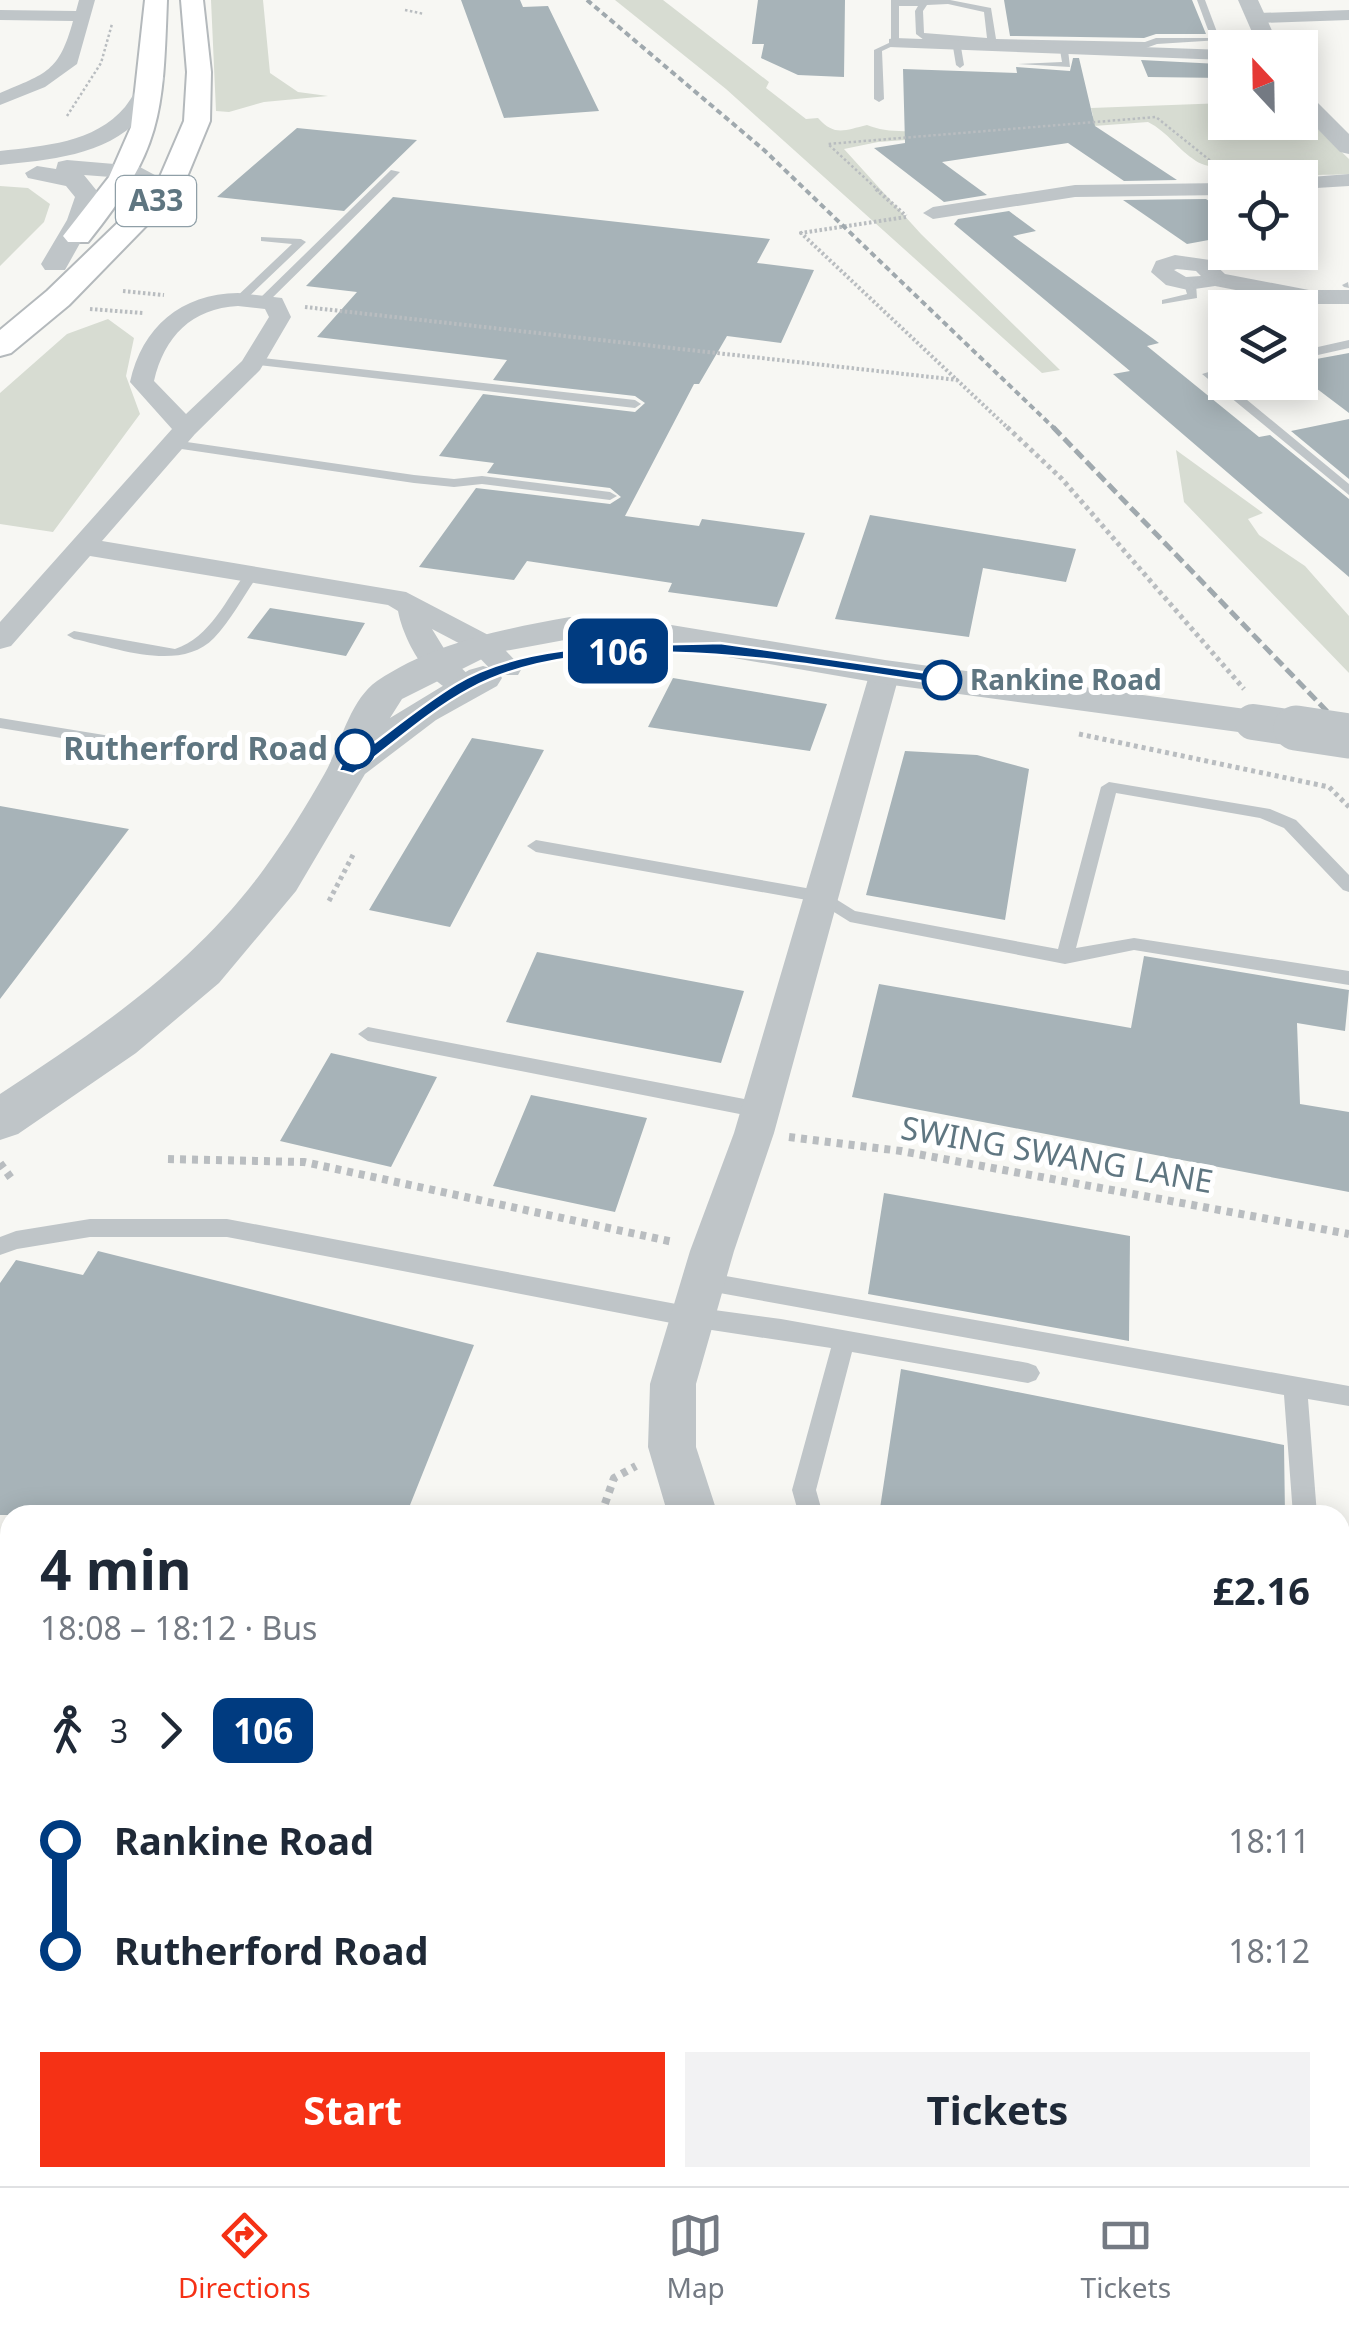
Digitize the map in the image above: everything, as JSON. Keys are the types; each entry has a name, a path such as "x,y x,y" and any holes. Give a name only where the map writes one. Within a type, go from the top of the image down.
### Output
{"highway":[{"name":"A33","path":"0,310 55,264 108,203 128,171 150,116 156,0"},
{"name":"A33","path":"0,346 58,298 168,189 198,121 192,0"},
{"name":"A33","path":"74,180 152,164 170,142 181,117 186,42 196,35"}],"street":[{"path":"0,15 84,8 71,60 39,83 0,100"},
{"path":"1254,9 1349,15"},
{"path":"895,43 959,51 1208,54"},
{"path":"0,158 64,148 108,132 136,108 154,78"},
{"path":"1318,116 1349,147"},
{"path":"55,264 80,220 88,196 74,180 0,168 128,171 168,189"},
{"path":"1318,178 1349,180"},
{"path":"932,213 1076,191 1129,202 1208,191"},
{"path":"1190,284 1168,278 1162,268 1175,262 1202,265 1214,272 1214,278 1309,297 1349,298"},
{"path":"0,640 180,436 254,361 280,317 258,302 197,307 168,324 145,359 142,382 180,436"},
{"path":"159,402 216,398"},
{"path":"82,546 396,598 462,647"},
{"path":"0,1120 119,1040 203,972 280,880 347,770 366,723 388,691 462,647 583,652 720,648 884,672 1249,706 1349,736"},
{"path":"347,770 462,647"},
{"path":"690,1505 672,1447 673,1384 702,1283 757,1122 884,672"}],"lane":[{"path":"924,3 920,34 959,51 992,41 1146,45 1159,41 1216,40 1202,0"},
{"path":"879,99 878,50 895,43 895,2 952,3 988,10 992,41"},
{"path":"952,3 959,51"},
{"path":"1022,64 1066,65 1064,50"},
{"path":"258,302 396,172"},
{"path":"258,302 301,242 265,239"},
{"path":"1166,302 1193,296 1190,284"},
{"path":"1318,351 1349,344"},
{"path":"254,361 635,404"},
{"path":"1239,400 1349,491"},
{"path":"180,436 414,479 454,483 482,480 610,496"},
{"path":"74,635 176,654 190,652 210,634 252,574"},
{"path":"0,723 202,756"},
{"path":"1065,957 1110,786 1277,818 1290,824 1349,886"},
{"path":"536,846 823,897 850,916 1065,957 1134,944 1349,978"},
{"path":"368,1034 757,1122"},
{"path":"0,1246 90,1228 227,1228 702,1283 1349,1396"},
{"path":"702,1283 844,1340 1028,1373"},
{"path":"808,1505 804,1490 844,1340"},
{"path":"1295,1387 1304,1505"}],"path":[{"path":"405,10 424,14"},
{"path":"1208,160 1156,117 828,144 907,216 801,232 1062,478 1249,706"},
{"path":"258,302 959,380"},
{"path":"78,308 144,313"},
{"path":"1078,734 1329,787 1349,807"},
{"path":"329,902 354,853"},
{"name":"SWING SWANG LANE","path":"757,1122 1349,1234"},
{"path":"168,1160 304,1162 702,1283"},
{"path":"0,1163 11,1178"},
{"path":"605,1505 614,1478"}],"shaded area":[{"path":"211,0 263,0 270,73 298,92 328,96 216,111"},
{"path":"615,0 663,0 769,82 766,88 806,119 818,118 835,130 867,125 884,130 922,130 1022,114 1093,116 1091,108 1208,104 1208,140 1318,140 1318,129 1349,159 1349,174 1318,175 1318,160 1208,160 1208,166 1189,156 1148,122 878,142 844,149 921,234 1060,370 1042,373 726,89"},
{"path":"0,186 28,188 50,204 44,222 0,266"},
{"path":"108,319 134,338 126,376 140,414 53,532 0,524 0,393 67,334"},
{"path":"1176,450 1263,513 1248,519 1259,535 1305,566 1349,616 1349,673 1184,502"}],"building":[{"path":"461,0 520,0 523,7 548,6 599,111 504,118"},
{"path":"758,0 845,0 844,77 798,75 761,58 764,44 752,44"},
{"path":"1004,0 1192,0 1206,34 1156,34 1144,38 1010,36"},
{"path":"1073,58 1079,58 1095,126 1177,180 1124,181 1068,143 942,162 987,195 944,202 874,148 905,143 903,69 1017,73 1016,67 1070,71"},
{"path":"1141,60 1208,63 1208,78 1148,77"},
{"path":"297,128 417,140 344,211 217,197"},
{"path":"393,197 770,239 757,263 814,270 781,343 727,336 699,384 694,384 625,516 699,526 702,519 805,533 777,607 668,592 672,583 527,561 514,580 419,567 476,488 610,504 621,497 610,488 487,473 494,463 439,456 483,394 635,412 645,403 635,396 493,380 507,360 317,337 357,292 306,286"},
{"path":"1206,199 1208,240 1187,244 1123,200"},
{"path":"1009,211 1036,231 1013,236 1159,343 1147,346 1208,396 1208,400 1213,400 1259,437 1270,435 1349,499 1349,577 1113,374 1130,371 954,224 958,219"},
{"path":"1349,353 1349,413 1318,390 1318,359"},
{"path":"1349,419 1349,479 1291,431"},
{"path":"870,515 1076,549 1066,582 983,568 969,637 835,619"},
{"path":"270,608 365,623 346,656 247,638"},
{"path":"673,678 827,704 810,751 648,727"},
{"path":"472,738 544,750 450,927 369,910"},
{"path":"905,751 977,755 1029,769 1005,920 866,895"},
{"path":"0,806 129,829 0,999"},
{"path":"537,952 744,991 721,1063 506,1022"},
{"path":"1144,956 1349,990 1345,1031 1297,1023 1300,1104 1349,1112 1349,1192 852,1097 879,984 1131,1028"},
{"path":"331,1053 437,1077 391,1167 280,1141"},
{"path":"531,1095 647,1118 615,1212 493,1186"},
{"path":"884,1193 1130,1236 1129,1341 868,1294"},
{"path":"98,1251 474,1345 410,1505 0,1505 0,1283 16,1260 83,1275"},
{"path":"901,1369 1284,1445 1285,1505 881,1505"}],"railway":[{"path":"587,0 764,150 1055,429"},
{"path":"1055,429 1346,731"},
{"path":"1344,728 1349,734"}],"bus line":[{"name":"106","path":"355,749 347,770 422,712 464,686 507,668 583,652 720,648 942,680"}],"place":[{"name":"Rankine Road","path":"942,680"},
{"name":"Rutherford Road","path":"355,749"}]}
